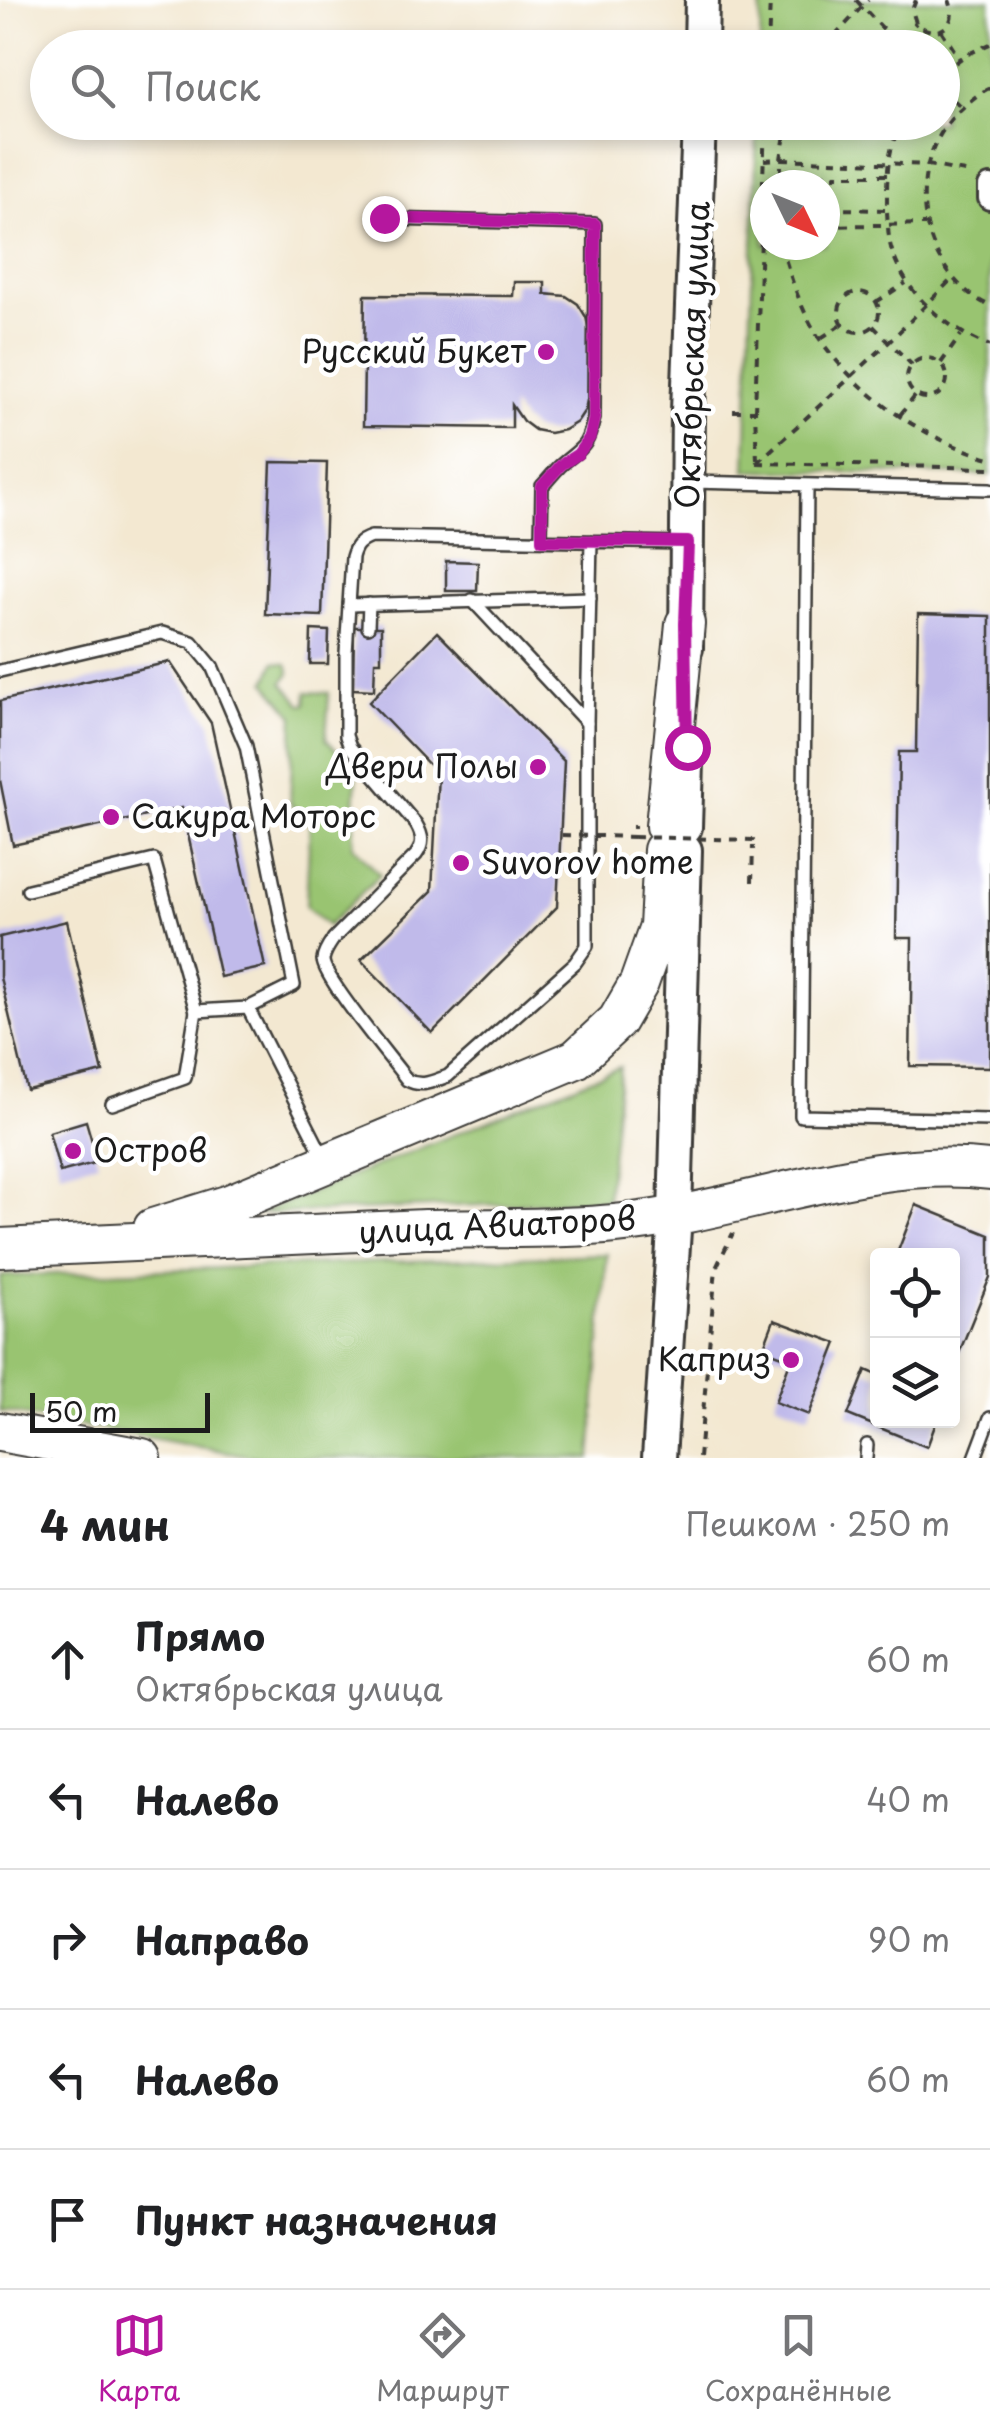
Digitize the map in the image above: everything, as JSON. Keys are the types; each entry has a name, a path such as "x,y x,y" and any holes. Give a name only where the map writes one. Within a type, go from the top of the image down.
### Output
{"main road":[{"path":"100,1244 227,1205 576,1059 617,1021 639,983 659,927 661,836 685,624"},
{"name":"улица Авиаторов","path":"0,1248 615,1224 850,1178 906,1170 990,1170"},
{"path":"0,1432 142,1458"}],"street":[{"path":"701,30 702,0"},
{"name":"Октябрьская улица","path":"685,624 698,140"},
{"path":"982,180 990,198"},
{"path":"659,1458 675,1215 661,836"}],"lane":[{"path":"384,218 595,224 594,418 590,437 578,454 561,465 542,486 542,540"},
{"path":"687,482 990,489"},
{"path":"807,486 801,1116 990,1120"},
{"path":"591,541 588,946 448,1076 416,1085 352,1008 325,970 323,960 334,938 421,848 422,835 416,824 350,747 346,736 348,605 355,547 371,537 688,542"},
{"path":"348,605 590,598"},
{"path":"472,600 587,723"},
{"path":"368,627 369,604"},
{"path":"0,671 162,633 192,642 212,666 246,746 294,985 248,1008 196,1011"},
{"path":"28,890 154,860 196,1011 185,1078 112,1104"},
{"path":"248,1008 326,1164"},
{"path":"975,1458 990,1418"}],"path":[{"path":"769,30 770,0"},
{"path":"856,0 883,30"},
{"path":"841,30 868,0"},
{"path":"916,0 912,10 916,24 926,30"},
{"path":"941,30 953,14 949,0"},
{"path":"911,30 916,24"},
{"path":"960,59 990,44"},
{"path":"962,108 990,88"},
{"path":"764,170 765,140"},
{"path":"781,170 784,140"},
{"path":"894,140 887,164 892,250 908,282 940,317 990,346"},
{"path":"938,140 928,158 922,199 929,238 953,278 990,306"},
{"path":"764,160 928,165 982,180"},
{"path":"840,175 887,176"},
{"path":"840,209 887,210"},
{"path":"840,226 927,224"},
{"path":"757,462 755,411 762,260"},
{"path":"786,260 820,338 852,376 900,416 937,438 990,458"},
{"path":"757,462 953,278"},
{"path":"876,302 908,282"},
{"path":"861,292 876,302 878,314 873,326 854,332 842,324 838,311 848,295 861,292"},
{"path":"820,338 842,324"},
{"path":"873,326 912,365"},
{"path":"941,363 962,333"},
{"path":"923,359 941,363 947,380 942,392 929,398 916,395 908,384 912,365 923,359"},
{"path":"900,416 916,395"},
{"path":"733,411 755,411"},
{"path":"757,462 990,468"},
{"path":"562,835 753,840 752,882"},
{"path":"699,1458 716,1268 739,1226"}],"green space":[{"path":"761,0 990,0 990,475 746,470 753,260 840,260 840,170 756,170 756,140 960,140 960,30 760,30"},
{"path":"275,662 287,664 290,673 283,682 301,704 306,704 307,692 329,693 326,739 357,772 353,846 380,875 328,926 306,906 310,825 290,803 294,716 266,682"},
{"path":"620,1067 607,1200 258,1214"},
{"path":"607,1254 591,1458 261,1458 0,1411 0,1276"}],"building":[{"path":"514,282 545,282 545,294 566,296 578,304 586,317 588,395 577,422 550,433 535,430 512,405 512,428 363,426 365,295 513,296"},
{"path":"271,462 327,463 322,616 265,614"},
{"path":"446,561 478,562 477,591 446,591"},
{"path":"918,614 990,616 990,1067 910,1066 912,938 896,938 899,752 916,752"},
{"path":"354,627 381,627 381,661 375,661 374,690 353,689"},
{"path":"311,630 329,631 328,664 310,664"},
{"path":"437,632 564,761 557,907 432,1033 361,960 432,891 438,774 369,702"},
{"path":"170,662 211,723 265,967 220,977 182,808 13,845 0,780 0,701"},
{"path":"67,921 103,1072 27,1090 0,977 0,937"},
{"path":"86,1121 98,1162 60,1172 49,1132"},
{"path":"916,1205 990,1235 990,1277 960,1351 960,1248 899,1248"},
{"path":"774,1320 837,1343 809,1415 775,1402 791,1359 763,1349"},
{"path":"866,1370 870,1372 870,1424 848,1415"},
{"path":"880,1428 934,1428 927,1447"}],"place":[{"name":"Русский Букет","path":"546,352"},
{"name":"Двери Полы","path":"538,767"},
{"name":"Сакура Моторс","path":"111,817"},
{"name":"Suvorov home","path":"461,863"},
{"name":"Остров","path":"73,1151"},
{"name":"Каприз","path":"791,1360"}],"route":[{"path":"384,218 595,224 594,418 590,437 578,454 561,465 542,486 542,540 688,542 687,747"}]}
